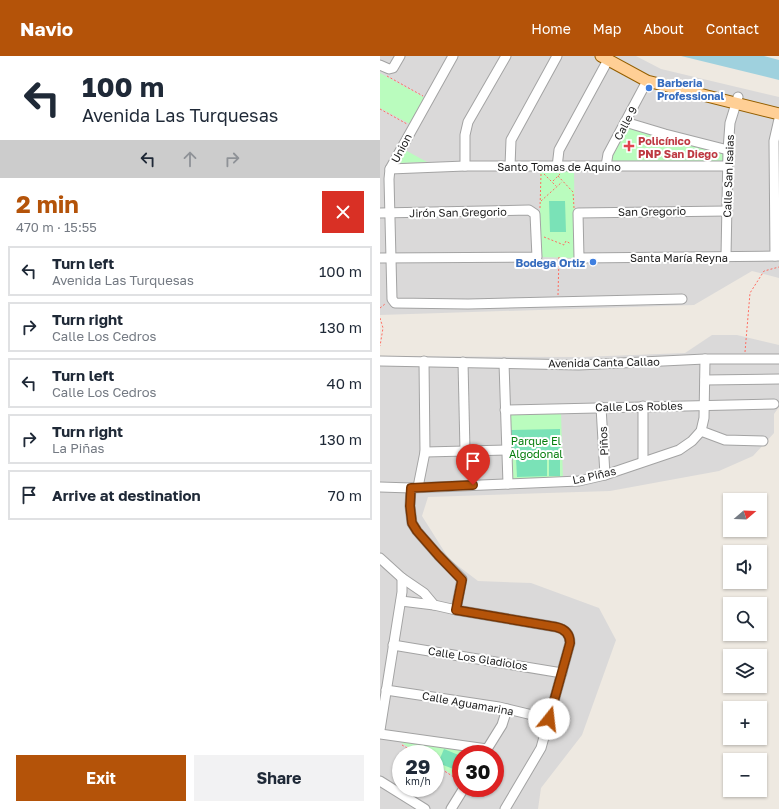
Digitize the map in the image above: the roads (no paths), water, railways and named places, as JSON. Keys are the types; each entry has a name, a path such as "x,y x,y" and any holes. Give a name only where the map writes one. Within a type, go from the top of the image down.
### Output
{"main road":[{"path":"607,57 647,81 737,101 779,108"},
{"path":"607,57 654,76 779,114"}],"street":[{"path":"380,65 389,69 393,68 400,56"},
{"name":"Union","path":"453,56 390,169 384,213 390,258 392,299 395,303 558,302 682,299"},
{"path":"465,166 465,135 468,122 506,56"},
{"path":"510,166 511,140 557,56"},
{"path":"558,173 559,150 607,57"},
{"name":"Calle 9","path":"606,166 608,154 647,81"},
{"name":"Calle San Isaias","path":"726,256 728,150 730,123 737,101"},
{"path":"777,256 774,142 779,119"},
{"path":"625,122 728,150"},
{"name":"Santo Tomas de Aquino","path":"390,169 510,166 558,173 606,166 727,166"},
{"name":"Jirón San Gregorio","path":"384,213 528,210 535,214 537,257 390,258"},
{"name":"San Gregorio","path":"579,253 576,213 726,211"},
{"name":"Santa María Reyna","path":"579,253 777,256"},
{"path":"380,258 390,258"},
{"path":"705,359 704,418 701,431 725,440 763,441"},
{"name":"Avenida Canta Callao","path":"380,361 504,362 579,365 705,359 779,359"},
{"path":"424,361 425,452 410,506 412,523 438,555 462,580 456,610"},
{"path":"463,362 465,451"},
{"path":"504,362 508,484"},
{"path":"705,380 779,379"},
{"name":"Calle Los Robles","path":"505,410 774,404"},
{"path":"643,461 644,406"},
{"name":"Piños","path":"601,407 605,475"},
{"name":"La Piñas","path":"380,487 415,488 579,481 605,475 679,450 692,441 701,431"},
{"path":"425,452 507,450"},
{"path":"380,558 402,578 424,593 434,605"},
{"path":"380,730 382,699 386,690 401,601 403,586 402,578"},
{"path":"401,601 434,605 561,628 568,634 570,643 545,737 538,755 505,809"},
{"name":"Calle Los Gladiolos","path":"393,645 562,673"},
{"name":"Calle Aguamarina","path":"386,690 507,709 549,719"},
{"path":"490,745 502,725 507,709"},
{"path":"380,734 452,746"},
{"path":"380,781 425,809"},
{"path":"451,809 458,797"}],"water":[{"path":"681,56 764,56 779,60 779,80"}],"place":[{"name":"Barberia Professional","path":"649,88"},
{"name":"Policínico PNP San Diego","path":"629,146"},
{"name":"Bodega Ortiz","path":"593,262"}],"park label":[{"name":"Parque El Algodonal","path":"536,446"}]}
